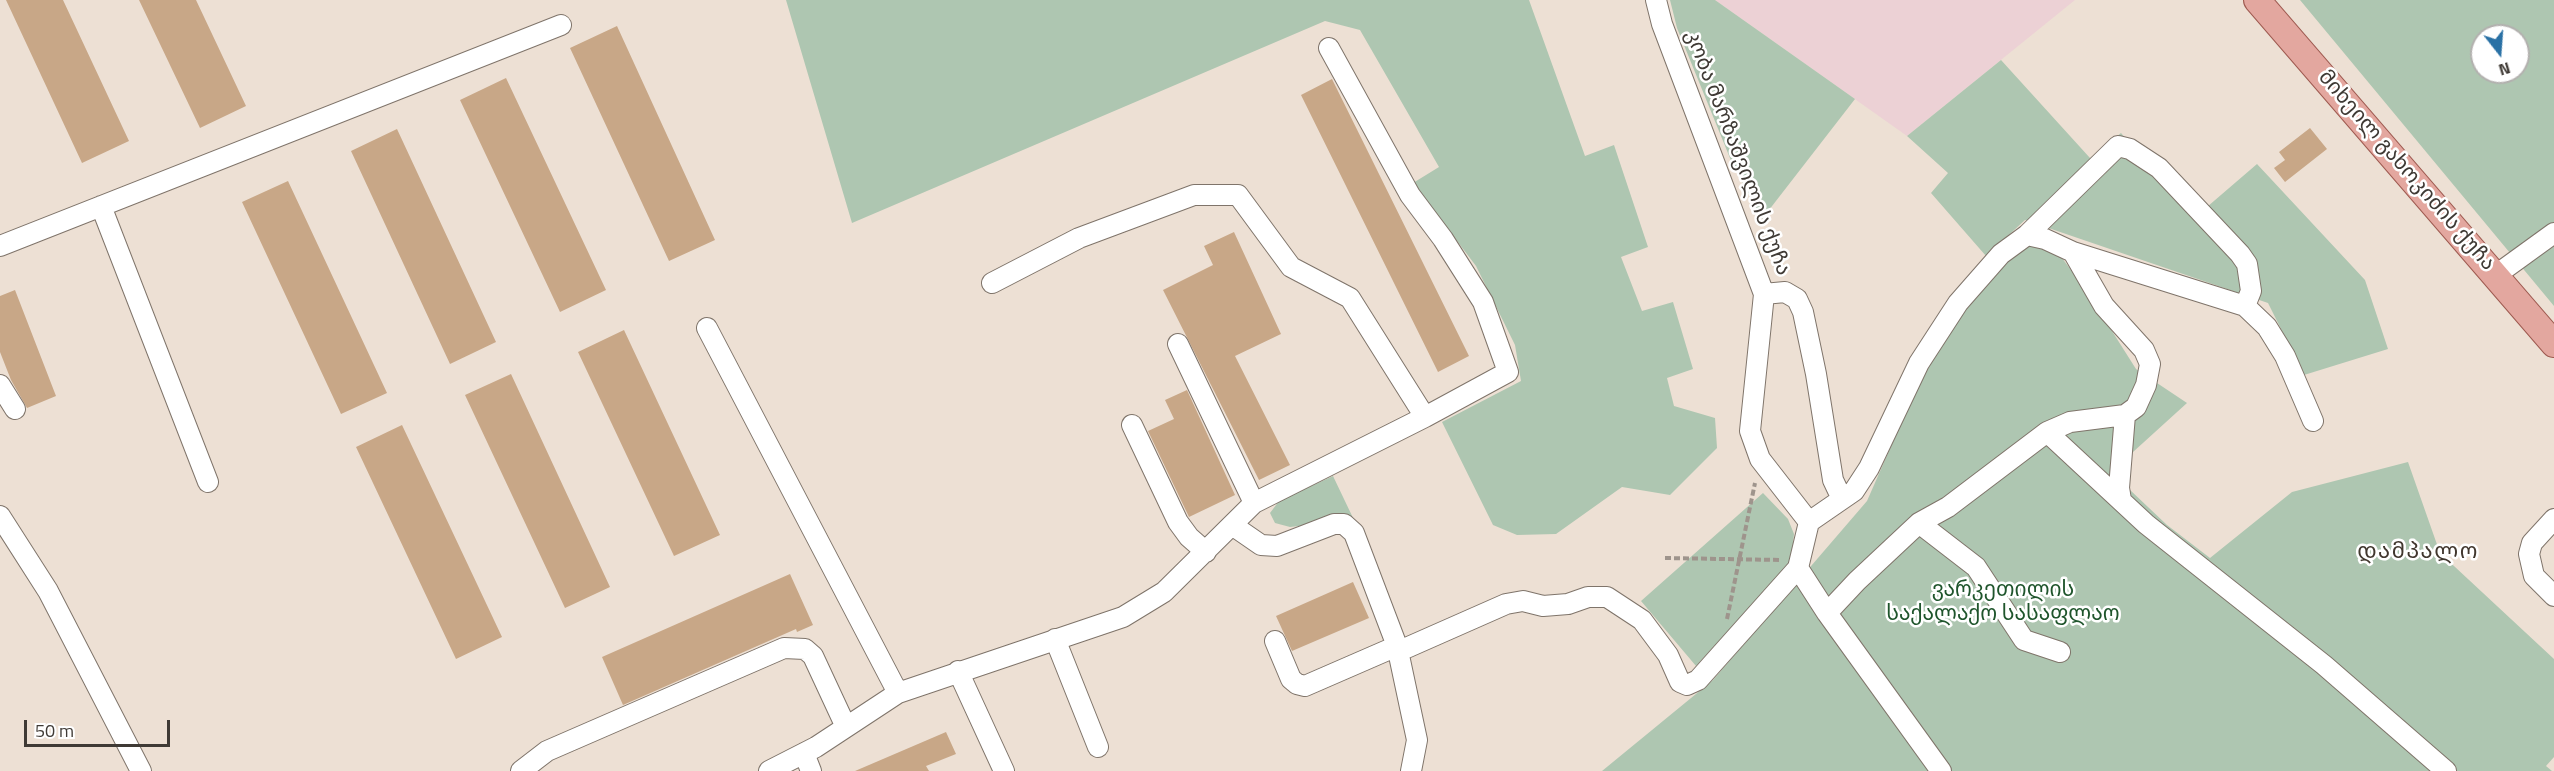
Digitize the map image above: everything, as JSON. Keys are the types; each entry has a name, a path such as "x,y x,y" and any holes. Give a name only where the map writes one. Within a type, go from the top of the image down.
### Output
{"main road":[{"name":"მიხეილ გახოკიძის ქუჩა","path":"2257,0 2554,344"}],"street":[{"name":"კობა მარზაშვილის ქუჩა","path":"1656,0 1662,24 1764,294 1750,430 1760,459 1809,522"},
{"path":"0,246 561,25"},
{"path":"769,771 807,762 846,727 898,693 1123,617 1164,592 1254,503 1425,417 1508,372 1484,302 1443,239 1410,195 1329,48"},
{"path":"1275,641 1292,679 1297,684 1305,686 1397,646 1404,649 1411,647 1506,604 1523,601 1551,605 1568,604 1588,597 1606,597 1642,620 1668,655 1680,682 1687,685 1698,680 1799,564 1809,522 1854,491 1869,468 1919,363 1958,303 2001,254 2027,235 2118,146 2130,149 2159,168 2240,254 2247,264 2251,291 2245,306"},
{"path":"992,283 1079,238 1194,195 1238,195 1291,267 1350,298 1425,417"},
{"path":"101,206 208,482"},
{"path":"2496,275 2554,233"},
{"path":"2027,235 2045,239 2073,252 2245,306 2267,327 2285,356 2313,421"},
{"path":"1827,613 1857,581 1919,523 1948,507 2046,432 2070,422 2125,415 2136,407 2146,385 2150,364 2144,350 2104,306 2073,252"},
{"path":"1764,294 1785,292 1797,298 1803,312 1833,480 1842,500"},
{"path":"707,328 898,693"},
{"path":"1178,344 1254,503"},
{"path":"0,385 15,409"},
{"path":"2121,500 2119,488 2125,415"},
{"path":"1132,425 1178,522 1189,537 1206,552"},
{"path":"2046,432 2146,524 2324,665 2446,771"},
{"path":"0,516 48,591 141,771"},
{"path":"2554,519 2532,543 2529,554 2534,576 2554,596"},
{"path":"1919,523 1976,567 2024,640 2060,652"},
{"path":"1232,525 1261,545 1277,546 1334,524 1344,524 1354,533 1397,646 1417,740 1412,771"},
{"path":"1799,564 1827,613 1941,771"},
{"path":"1055,639 1098,747"},
{"path":"521,771 547,751 784,648 804,649 813,656 846,727"},
{"path":"958,671 1004,771"}],"path":[{"path":"1714,660 1740,559 1760,459"},
{"path":"1665,558 1740,559 1799,564"}],"shaded area":[{"path":"1715,0 2075,0 1907,136"}],"green space":[{"path":"786,0 1529,0 1585,156 1614,145 1648,247 1621,257 1642,311 1673,302 1693,369 1667,378 1674,406 1715,418 1717,448 1670,495 1622,487 1556,534 1517,535 1493,525 1442,422 1521,381 1515,345 1476,266 1413,183 1439,167 1360,30 1325,21 852,223"},
{"path":"1670,0 1715,0 1855,99 1762,219 1732,163 1677,28"},
{"path":"2300,0 2554,0 2554,306"},
{"path":"2001,60 2090,158 2121,133 2193,219 2257,164 2365,280 2388,349 2304,375 2268,303 2025,220 1986,256 1931,193 1948,173 1907,136"},
{"name":"ვარკეთილის საქალაქო სასაფლაო","path":"2032,245 2059,254 2086,290 2136,369 2187,403 2111,472 2167,525 2210,558 2292,492 2408,462 2440,553 2554,659 2554,757 2546,766 2552,771 1602,771 1713,680 1867,501 1924,371 1963,309 2009,259"},
{"path":"1333,476 1354,520 1290,527 1275,523 1270,513 1279,501"},
{"path":"1763,493 1788,519 1794,534 1791,562 1696,666 1641,601"}],"building":[{"path":"6,0 63,0 129,141 82,163"},
{"path":"139,0 196,0 246,106 200,128"},
{"path":"617,26 715,240 669,261 570,48"},
{"path":"506,78 606,290 560,312 460,100"},
{"path":"1332,79 1469,356 1438,372 1301,95"},
{"path":"2310,128 2327,149 2285,182 2274,168 2285,160 2279,152"},
{"path":"397,129 496,342 450,364 351,151"},
{"path":"288,181 387,393 341,414 242,202"},
{"path":"1234,232 1281,334 1235,356 1290,465 1259,480 1163,290 1213,265 1204,246"},
{"path":"15,290 56,396 27,408 11,380 0,352 0,296"},
{"path":"624,330 720,535 674,556 578,352"},
{"path":"511,374 610,587 565,608 465,395"},
{"path":"1187,390 1235,495 1189,517 1148,431 1174,419 1165,400"},
{"path":"402,425 502,637 456,659 356,447"},
{"path":"790,574 813,625 797,632 796,629 623,705 602,657"},
{"path":"1353,582 1369,618 1292,651 1276,616"},
{"path":"946,732 956,754 926,766 929,771 855,771"}],"district":[{"name":"დამპალო","path":"2418,553"}]}
